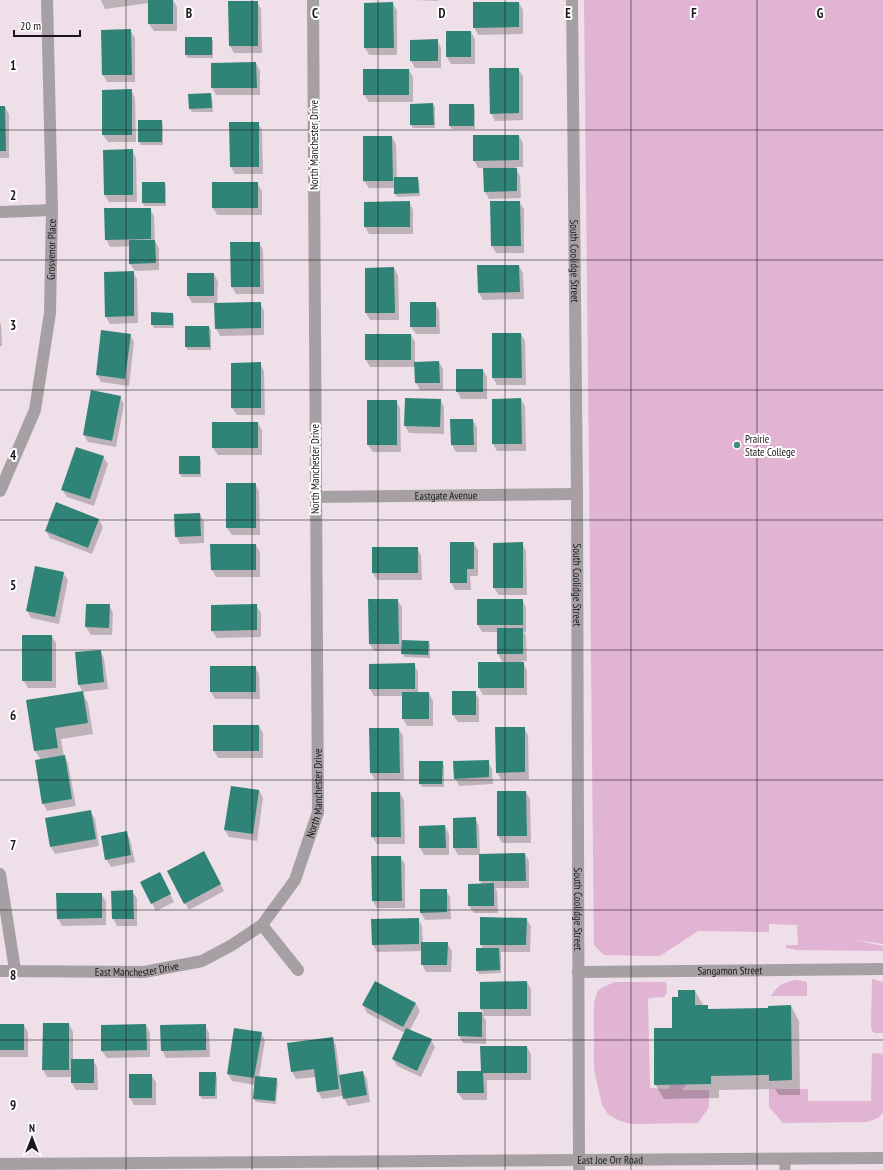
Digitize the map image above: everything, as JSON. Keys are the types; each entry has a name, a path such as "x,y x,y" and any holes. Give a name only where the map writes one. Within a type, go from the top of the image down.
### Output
{"street":[{"name":"Grosvenor Place","path":"0,491 35,410 50,313 52,210 47,0"},
{"name":"North Manchester Drive","path":"262,924 295,880 318,812 313,0"},
{"name":"South Coolidge Street","path":"572,0 577,494 579,1165"},
{"path":"0,212 52,210"},
{"name":"Eastgate Avenue","path":"315,496 577,494"},
{"path":"0,874 15,970"},
{"path":"262,924 298,970"},
{"name":"East Manchester Drive","path":"0,970 144,972 202,961 232,945 262,924"},
{"name":"Sangamon Street","path":"578,972 883,969"},
{"name":"East Joe Orr Road","path":"0,1164 247,1166 785,1165 883,1158"}],"shaded area":[{"name":"Prairie State College","path":"584,0 883,0 883,944 855,940 883,946 883,951 797,950 786,948 786,945 798,945 797,925 769,924 769,932 698,931 660,956 604,955 594,945"},
{"path":"872,979 883,982 883,1033 875,1033 872,1031"},
{"path":"796,980 807,982 807,996 771,996 781,985"},
{"path":"615,982 666,982 667,994 665,994 665,997 649,998 648,1000 650,1088 669,1089 670,1083 686,1083 682,1090 709,1090 709,1107 698,1123 630,1124 618,1120 608,1114 602,1105 594,1069 594,1003 597,992 601,988"},
{"path":"872,1053 883,1054 883,1113 878,1118 867,1122 783,1123 769,1107 769,1089 808,1089 808,1101 871,1101"}],"building":[{"path":"148,0 173,0 173,24 148,24"},
{"path":"228,1 258,1 258,46 229,46"},
{"path":"393,2 394,48 364,48 364,3"},
{"path":"473,2 519,2 519,27 473,28"},
{"path":"131,29 132,75 102,75 101,30"},
{"path":"446,31 471,31 471,57 446,57"},
{"path":"185,37 212,37 212,55 185,55"},
{"path":"438,39 438,61 410,61 410,40"},
{"path":"256,62 257,88 211,88 211,63"},
{"path":"489,68 519,68 519,113 490,114"},
{"path":"363,69 409,69 409,95 363,95"},
{"path":"132,89 132,135 102,135 102,90"},
{"path":"211,93 212,108 189,109 188,94"},
{"path":"433,103 434,125 410,125 410,104"},
{"path":"449,104 474,104 474,126 449,126"},
{"path":"0,106 5,106 6,151 0,151"},
{"path":"138,120 162,120 162,142 138,142"},
{"path":"229,122 259,122 259,167 230,167"},
{"path":"473,135 519,135 519,160 473,161"},
{"path":"363,136 392,136 393,181 363,181"},
{"path":"133,149 133,195 104,195 103,150"},
{"path":"483,168 517,168 517,191 484,192"},
{"path":"394,177 418,177 419,193 394,194"},
{"path":"142,182 165,182 165,203 142,203"},
{"path":"212,182 258,182 258,208 212,208"},
{"path":"410,201 410,227 364,227 364,202"},
{"path":"490,201 520,201 521,246 491,246"},
{"path":"104,208 151,208 151,239 105,240"},
{"path":"129,240 155,240 156,263 129,264"},
{"path":"230,242 260,242 260,287 231,287"},
{"path":"477,265 519,265 520,292 478,293"},
{"path":"394,267 395,313 365,313 365,268"},
{"path":"134,271 134,316 105,317 104,272"},
{"path":"187,273 214,273 214,296 187,296"},
{"path":"261,302 261,328 215,329 214,303"},
{"path":"410,302 436,302 436,327 410,327"},
{"path":"151,312 173,313 173,325 151,325"},
{"path":"185,326 209,326 210,347 185,347"},
{"path":"101,330 131,334 125,379 96,375"},
{"path":"492,333 521,333 522,378 492,378"},
{"path":"365,334 411,334 411,360 365,360"},
{"path":"439,361 440,383 415,383 414,362"},
{"path":"261,362 261,408 231,408 231,363"},
{"path":"456,369 483,369 483,392 456,392"},
{"path":"91,390 121,396 112,441 83,435"},
{"path":"405,398 441,399 440,427 404,426"},
{"path":"521,398 522,444 492,444 492,399"},
{"path":"367,400 397,400 397,445 367,445"},
{"path":"450,419 473,419 474,445 451,445"},
{"path":"212,422 258,422 258,448 212,448"},
{"path":"76,447 104,456 90,499 61,490"},
{"path":"179,456 200,456 200,474 179,474"},
{"path":"226,483 256,483 256,528 226,528"},
{"path":"56,502 99,519 88,548 45,531"},
{"path":"200,513 201,536 175,537 174,514"},
{"path":"450,542 474,542 474,569 467,569 467,583 450,583"},
{"path":"523,542 523,588 493,588 493,543"},
{"path":"210,544 256,544 256,570 211,570"},
{"path":"372,547 418,547 418,573 372,573"},
{"path":"35,566 64,572 55,617 26,611"},
{"path":"368,599 398,599 399,644 369,644"},
{"path":"477,599 523,599 523,625 477,625"},
{"path":"86,604 110,604 109,628 85,627"},
{"path":"257,604 257,630 211,631 211,605"},
{"path":"497,628 523,628 523,654 497,654"},
{"path":"22,635 52,635 52,681 22,681"},
{"path":"402,640 429,641 428,655 401,654"},
{"path":"101,650 104,682 78,685 75,652"},
{"path":"478,662 524,662 524,688 478,688"},
{"path":"415,663 415,689 369,689 369,664"},
{"path":"210,666 256,666 256,692 210,692"},
{"path":"83,691 88,723 55,728 58,748 34,751 26,700"},
{"path":"452,691 476,691 476,715 452,715"},
{"path":"402,692 429,692 429,719 402,719"},
{"path":"213,725 259,725 259,751 213,751"},
{"path":"495,727 525,727 525,772 496,773"},
{"path":"369,728 399,728 400,773 370,773"},
{"path":"65,755 72,799 42,804 35,760"},
{"path":"489,760 489,777 454,779 453,761"},
{"path":"419,761 443,761 442,784 419,784"},
{"path":"231,786 259,790 253,834 224,830"},
{"path":"497,791 526,791 527,836 497,836"},
{"path":"371,792 400,792 401,837 371,837"},
{"path":"91,810 96,839 50,847 45,818"},
{"path":"476,817 477,848 453,848 453,818"},
{"path":"445,825 446,848 419,848 419,826"},
{"path":"127,831 131,855 105,860 101,836"},
{"path":"204,851 221,884 184,904 167,871"},
{"path":"525,853 526,881 479,881 479,854"},
{"path":"371,856 401,856 402,901 372,901"},
{"path":"160,872 171,894 151,904 140,882"},
{"path":"494,883 494,906 468,906 468,884"},
{"path":"420,889 447,889 447,912 420,913"},
{"path":"133,890 134,919 112,919 111,891"},
{"path":"56,893 102,893 102,918 57,919"},
{"path":"480,917 527,918 526,945 480,945"},
{"path":"419,918 419,944 372,945 371,919"},
{"path":"421,942 448,942 447,965 421,965"},
{"path":"476,948 499,948 500,970 476,971"},
{"path":"375,981 416,1003 403,1027 362,1005"},
{"path":"527,981 527,1009 480,1009 480,982"},
{"path":"678,990 695,990 695,1005 708,1005 708,1009 768,1008 768,1006 791,1005 792,1080 769,1081 769,1075 711,1076 711,1084 654,1085 654,1028 672,1028 672,997 678,997"},
{"path":"458,1012 482,1012 482,1037 458,1036"},
{"path":"43,1023 69,1023 69,1070 42,1070"},
{"path":"0,1024 24,1024 24,1050 0,1050"},
{"path":"146,1024 147,1050 101,1051 101,1025"},
{"path":"206,1024 206,1050 161,1051 160,1025"},
{"path":"234,1028 262,1032 254,1078 227,1074"},
{"path":"406,1028 432,1039 417,1071 392,1059"},
{"path":"333,1037 339,1089 317,1092 314,1069 291,1072 287,1043"},
{"path":"480,1046 527,1046 527,1073 483,1073 484,1093 457,1093 457,1071 481,1071"},
{"path":"71,1059 94,1059 94,1083 71,1083"},
{"path":"363,1071 367,1095 343,1099 339,1075"},
{"path":"199,1072 216,1072 215,1096 199,1096"},
{"path":"129,1074 152,1074 152,1098 129,1098"},
{"path":"255,1076 277,1078 275,1101 253,1099"}],"place":[{"name":"Prairie State College","path":"737,445"}]}
